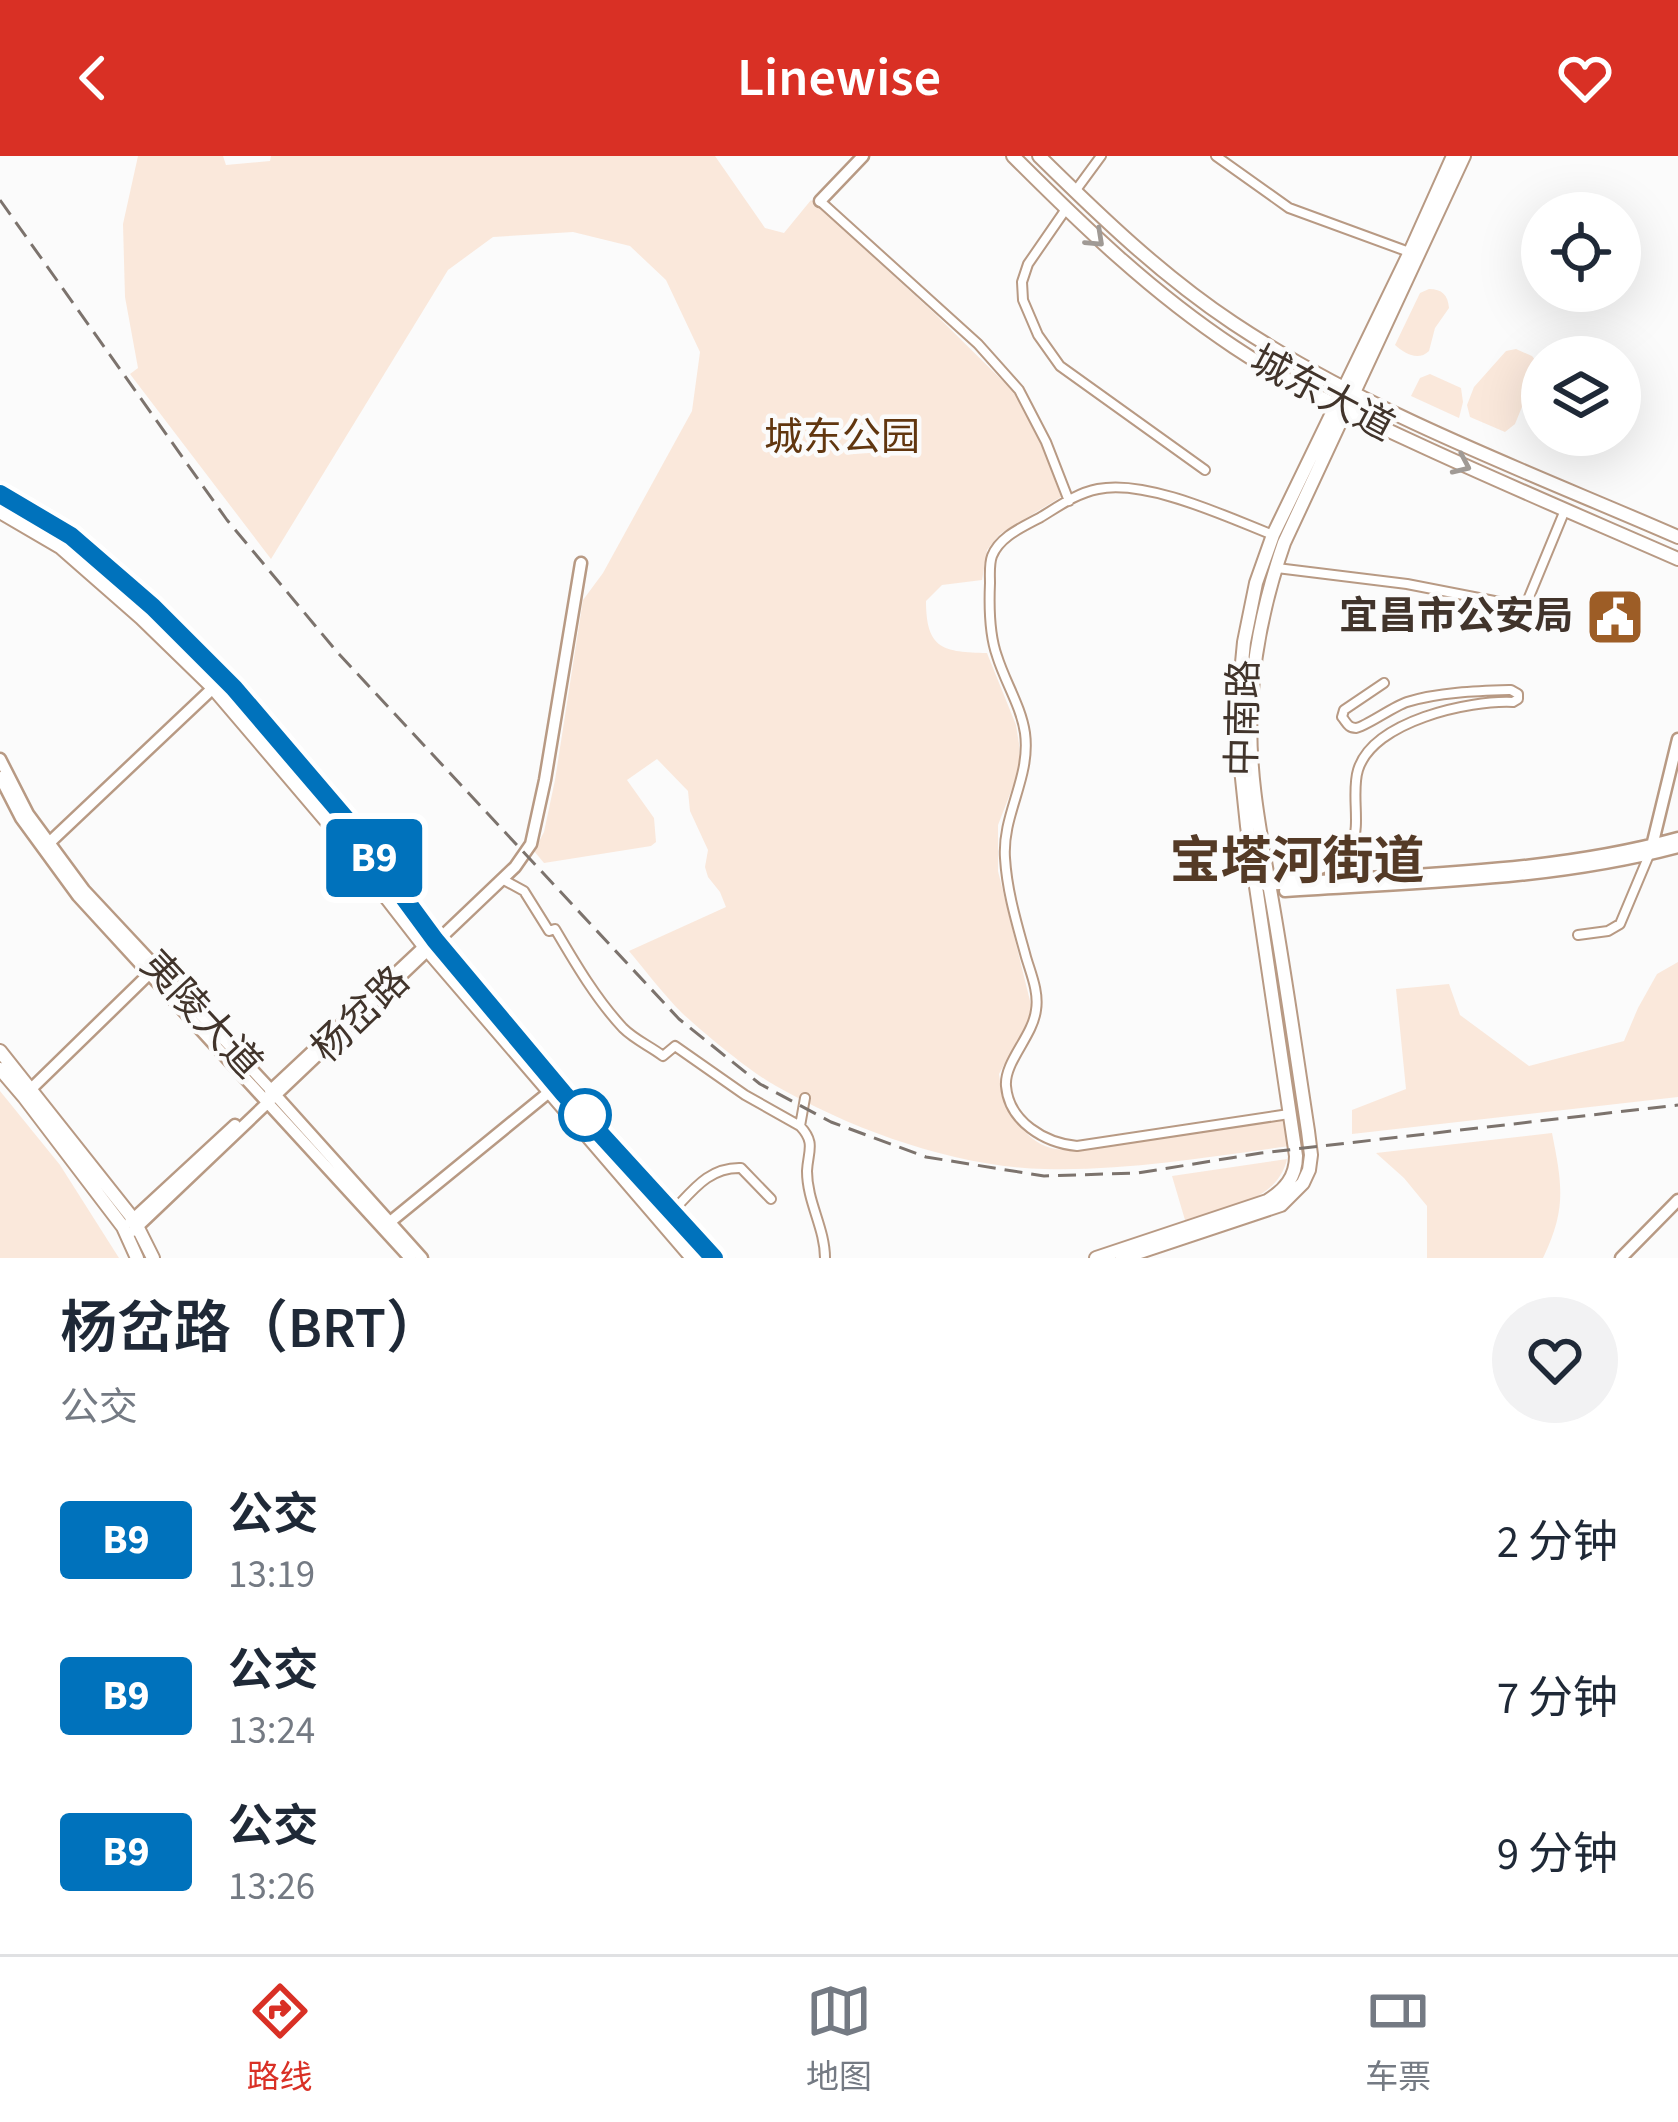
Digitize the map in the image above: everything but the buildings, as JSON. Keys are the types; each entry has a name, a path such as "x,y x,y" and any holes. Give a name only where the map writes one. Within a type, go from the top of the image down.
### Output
{"main road":[{"path":"820,201 863,156"},
{"name":"城东大道","path":"1013,156 1112,254 1234,347 1339,408 1678,559"},
{"name":"城东大道","path":"1039,156 1120,237 1235,324 1348,390 1678,537"},
{"name":"中南路","path":"1348,390 1453,156"},
{"name":"中南路","path":"1122,1258 1280,1205 1303,1184 1309,1170 1308,1131 1241,787 1238,694 1244,642 1256,584 1274,536 1464,156"},
{"name":"中南路","path":"1096,1258 1277,1195 1296,1165 1263,889 1251,706 1258,643 1276,568 1339,408"},
{"path":"0,494 71,536 153,607 234,688 346,819 429,946 714,1258"},
{"path":"0,512 60,547 213,688 548,1093 692,1258"},
{"name":"杨岔路","path":"130,1228 515,867 531,844 581,562"},
{"path":"49,843 213,688"},
{"path":"1650,850 1678,739"},
{"name":"夷陵大道","path":"0,759 28,814 85,890 410,1258"},
{"name":"夷陵大道","path":"0,777 21,818 78,896 422,1258"},
{"path":"1263,889 1510,876 1678,843"},
{"path":"31,1089 151,973"},
{"path":"0,1051 130,1228 137,1258"},
{"path":"0,1069 153,1258"},
{"path":"390,1222 548,1093"},
{"path":"1621,1258 1678,1200"}],"street":[{"path":"1075,192 1100,156"},
{"path":"1216,156 1288,208 1410,252"},
{"path":"820,201 978,344 1019,390 1069,500"},
{"path":"1066,209 1028,264 1022,282 1023,300 1038,335 1060,366 1205,470"},
{"path":"1274,536 1143,489 1100,489 1069,500 1004,538 990,558 989,594 994,651 1025,733 1025,765 1006,826 1006,873 1036,993 1033,1023 1008,1072 1006,1086 1012,1104 1035,1134 1077,1146 1290,1113"},
{"path":"1276,568 1407,584 1520,606 1527,602 1565,510"},
{"path":"1263,889 1322,869 1344,855 1353,842 1358,768 1381,740 1402,727 1470,703 1519,699 1511,690 1436,696 1407,702 1359,728 1346,724 1344,710 1384,683"},
{"path":"1578,935 1621,924 1650,850"},
{"path":"502,879 524,891 549,931 555,929 581,974 623,1028 663,1056 674,1046 800,1126 811,1140 807,1173 825,1258"},
{"path":"800,1126 805,1098"},
{"path":"674,1211 709,1175 732,1168 745,1172 771,1199"}],"green space":[{"name":"城东公园","path":"138,156 223,156 226,165 270,161 271,156 715,156 765,228 784,233 811,200 1014,392 1041,443 1061,497 1000,534 987,550 982,580 942,585 926,601 929,630 940,645 987,653 1016,725 1020,768 998,825 998,871 1031,1005 1029,1019 999,1074 1009,1108 1031,1137 1061,1150 1286,1116 1290,1146 1106,1168 1045,1169 976,1161 871,1131 806,1102 753,1071 703,1031 629,951 726,907 708,877 708,850 690,811 688,791 657,759 627,780 654,818 656,842 651,846 544,863 534,851 544,832 555,780 583,600 603,573 692,411 700,352 666,280 630,246 573,232 493,237 448,270 271,559 130,374 138,368 125,297 123,224"},
{"path":"1429,289 1444,294 1449,308 1435,328 1429,351 1411,355 1395,345 1420,293"},
{"path":"1506,351 1521,351 1521,409 1505,432 1470,417 1467,405 1474,387"},
{"path":"1430,374 1461,388 1459,418 1411,396 1420,378"},
{"path":"1678,962 1678,1097 1352,1134 1352,1110 1406,1089 1396,989 1449,984 1460,1015 1529,1066 1624,1041 1657,974"},
{"path":"0,1091 60,1165 119,1258 0,1258"},
{"path":"1552,1133 1560,1196 1556,1225 1543,1258 1427,1258 1427,1206 1376,1153"},
{"path":"1287,1159 1281,1174 1260,1194 1185,1220 1172,1176"}],"railway":[{"path":"0,200 227,520 338,653 679,1019 760,1084 831,1122 926,1157 1044,1176 1138,1173 1261,1153 1678,1105"}],"bus line":[{"name":"B9","path":"0,494 71,536 153,607 234,688 346,819 435,940 564,1094 714,1258"}],"place":[{"name":"宜昌市公安局","path":"1615,617"}],"district":[{"name":"宝塔河街道","path":"1297,862"}]}
